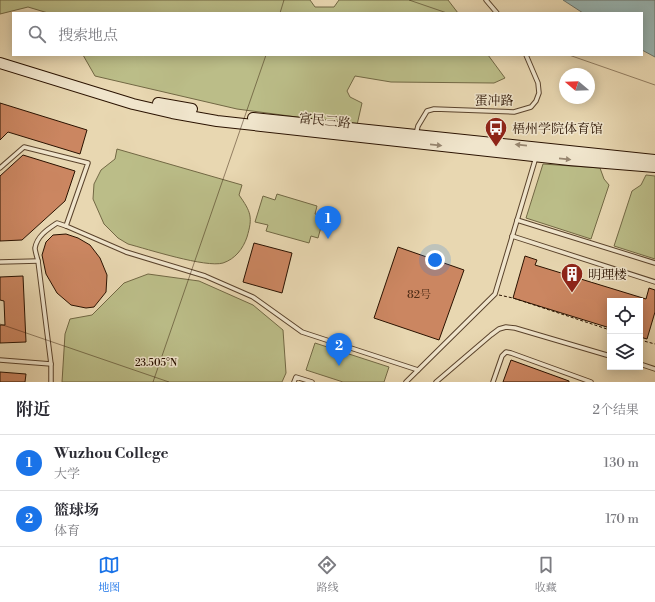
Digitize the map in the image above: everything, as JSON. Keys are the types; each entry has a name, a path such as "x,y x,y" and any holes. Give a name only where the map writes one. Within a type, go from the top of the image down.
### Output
{"main road":[{"name":"富民三路","path":"0,56 129,96 178,107 236,116 655,160"},
{"name":"富民三路","path":"0,63 126,102 217,121 536,156 655,167"}],"lane":[{"path":"486,0 496,12"},
{"name":"蛋冲路","path":"416,135 418,126 427,111 434,109 514,112 531,107 536,101 539,92 538,83 526,56"},
{"path":"0,168 24,147 88,164 66,226"},
{"path":"406,382 495,294 536,156"},
{"path":"517,220 655,263"},
{"path":"51,382 51,364 35,248 40,237 47,229 57,223 126,252 205,276 253,297 302,332 418,370"},
{"path":"512,236 655,282"},
{"path":"0,262 38,261"},
{"path":"436,382 499,329 506,328 525,331 607,355"},
{"path":"493,382 502,356 506,352 591,382"},
{"path":"0,360 51,364"},
{"path":"643,365 655,369"},
{"path":"294,382 296,377 312,382"}],"path":[{"path":"495,294 513,298 607,329"},
{"path":"643,341 655,344"}],"green space":[{"path":"0,0 310,0 315,7 334,7 339,0 448,0 457,12 45,12 28,7 0,14"},
{"path":"84,56 489,56 505,78 494,83 391,82 355,76 347,91 350,97 362,103 357,125 237,109 95,76"},
{"path":"117,149 242,185 239,195 250,215 250,224 247,237 238,253 223,263 204,263 190,261 128,244 118,238 104,224 93,199 94,184 101,170 115,159"},
{"path":"543,164 600,168 604,179 609,185 591,239 526,218"},
{"path":"646,175 655,176 655,259 614,246 632,191 641,185"},
{"path":"277,194 317,206 315,214 324,216 318,238 311,236 309,243 266,231 268,225 255,222 263,196 275,200"},
{"path":"148,274 199,281 253,305 283,330 286,373 282,382 62,382 65,334 70,319 92,315 124,283"},
{"path":"315,343 389,367 384,382 343,382 306,370"}],"water":[{"path":"563,0 655,0 655,57 643,51 643,12 581,12"}],"building":[{"path":"0,103 87,130 80,154 8,132 0,140"},
{"path":"23,155 75,171 65,201 22,240 0,241 0,176"},
{"path":"66,234 78,238 90,245 100,258 107,275 106,292 94,307 86,308 71,305 57,293 46,274 42,255 46,242 53,235"},
{"path":"254,243 292,253 282,293 243,282"},
{"path":"398,247 464,270 439,340 374,318"},
{"name":"明理楼","path":"525,256 537,260 535,265 643,298 607,298 607,327 513,298"},
{"path":"23,276 26,342 0,343 0,325 5,325 4,301 0,300 0,277"},
{"name":"明理楼","path":"649,288 655,290 655,312 647,339 643,338 643,298 646,299"},
{"path":"511,360 569,381 569,382 503,382"},
{"path":"0,372 26,374 25,382 0,382"}],"place":[{"name":"梧州学院体育馆","path":"496,148"},
{"name":"Wuzhou College","path":"328,239"},
{"name":"明理楼","path":"572,294"},
{"name":"篮球场","path":"339,366"}]}
